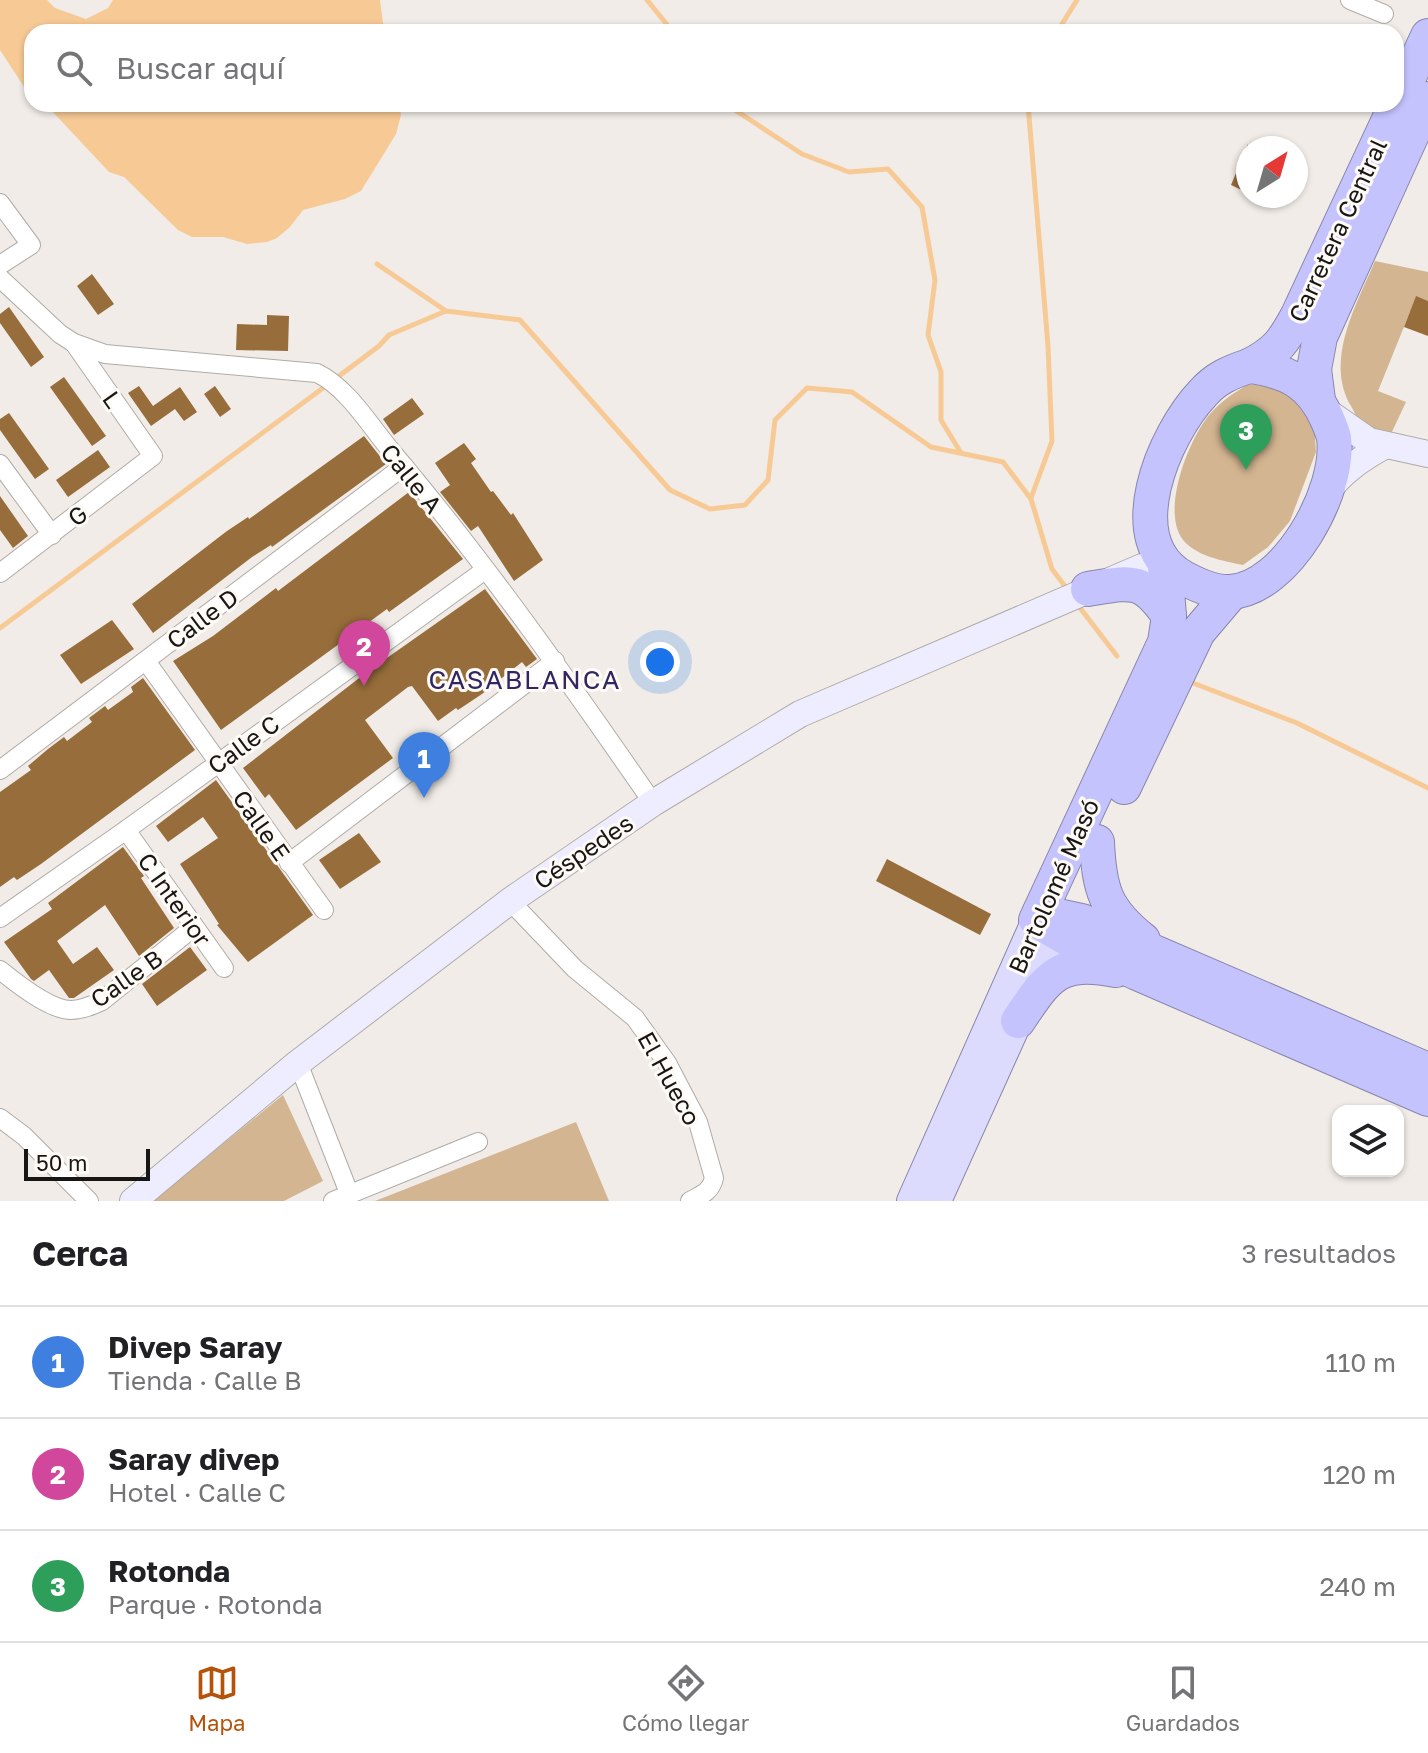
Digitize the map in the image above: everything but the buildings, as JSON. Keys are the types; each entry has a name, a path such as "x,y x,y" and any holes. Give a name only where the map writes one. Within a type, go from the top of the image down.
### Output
{"highway":[{"name":"Carretera Central","path":"1404,88 1428,36"},
{"name":"Carretera Central","path":"1320,404 1314,369 1320,337 1427,101"},
{"name":"Carretera Central","path":"1249,366 1283,343 1393,112"},
{"path":"1249,366 1286,374 1302,383 1320,404 1334,438 1333,461 1311,527 1283,565 1258,582 1231,593 1194,584 1164,564 1153,541 1150,513 1155,478 1180,426 1202,393 1226,374 1249,366"},
{"name":"Bartolomé Masó","path":"1050,920 1165,642 1169,616 1164,564"},
{"path":"1085,590 1126,583 1139,586 1158,600 1169,616"},
{"name":"Bartolomé Masó","path":"1050,920 1097,842 1198,632 1231,593"},
{"path":"1097,842 1098,875 1104,898 1122,923 1152,947 1184,965"},
{"path":"1050,920 1082,921 1428,1070"},
{"path":"1050,920 1137,973 1428,1099"},
{"path":"1018,1021 1043,983 1062,970 1079,966 1137,973"}],"main road":[{"name":"Bartolomé Masó","path":"937,1201 1018,1021 1050,920"},
{"name":"Bartolomé Masó","path":"911,1201 1050,920"}],"street":[{"path":"1350,0 1384,14"},
{"path":"0,203 31,245 0,265"},
{"name":"L","path":"0,278 67,338 153,456"},
{"name":"Calle A","path":"67,338 105,354 317,373 331,380 404,466 555,661 653,803"},
{"path":"1320,404 1357,434 1384,446 1404,447 1428,454"},
{"path":"1324,495 1354,463 1384,446"},
{"name":"G","path":"0,573 153,456"},
{"path":"0,464 52,535"},
{"name":"Calle D","path":"0,770 404,466"},
{"name":"Céspedes","path":"1085,590 1129,558 1141,540 1150,513"},
{"name":"Céspedes","path":"133,1201 298,1063 510,901 653,803 800,714 1085,590 1142,567 1164,564"},
{"name":"Calle C","path":"0,918 485,570"},
{"name":"Calle E","path":"146,661 324,910"},
{"path":"289,863 555,661"},
{"name":"C Interior","path":"126,830 224,968"},
{"name":"El Hueco","path":"510,901 575,969 635,1018 667,1063 698,1122 714,1178 708,1191 690,1201"},
{"name":"Calle B","path":"0,970 27,990 70,1010 102,1001 194,927"},
{"path":"298,1063 341,1197 478,1142"},
{"path":"0,1118 24,1136 89,1201"}],"shaded area":[{"path":"0,0 47,0 55,8 86,19 108,8 113,0 380,0 384,24 24,24 24,87 0,50"},
{"path":"53,112 401,112 396,134 361,191 345,199 303,210 290,227 267,242 247,244 223,237 192,237 178,230 124,177 109,172"},
{"path":"1375,261 1428,272 1428,301 1416,297 1378,391 1406,402 1390,436 1367,427 1358,419 1344,388 1341,370 1346,332"},
{"path":"1249,384 1277,388 1298,403 1314,425 1316,452 1290,521 1268,547 1243,565 1209,557 1193,549 1181,537 1175,510 1185,460 1199,430 1220,404"},
{"path":"283,1095 323,1181 284,1201 153,1201"},
{"path":"576,1122 609,1201 375,1201"}],"waterway":[{"path":"647,0 666,24"},
{"path":"1062,24 1077,0"},
{"path":"738,112 802,154 849,172 888,169 922,207 935,280 928,335 941,372 941,420 961,453"},
{"path":"1029,112 1048,346 1052,441 1031,498"},
{"path":"377,264 446,311 520,320 670,490 710,509 745,505 768,480 775,420 807,388 852,392 931,447 1003,462 1031,499 1052,569 1067,589"},
{"path":"335,379 389,335 446,311"},
{"path":"0,628 327,385"},
{"path":"1077,604 1117,656"},
{"path":"1193,683 1297,723 1428,788"}],"place":[{"name":"Rotonda","path":"1246,470"},
{"name":"Saray divep","path":"364,686"},
{"name":"Divep Saray","path":"424,798"}],"district":[{"name":"CASABLANCA","path":"525,679"}]}
